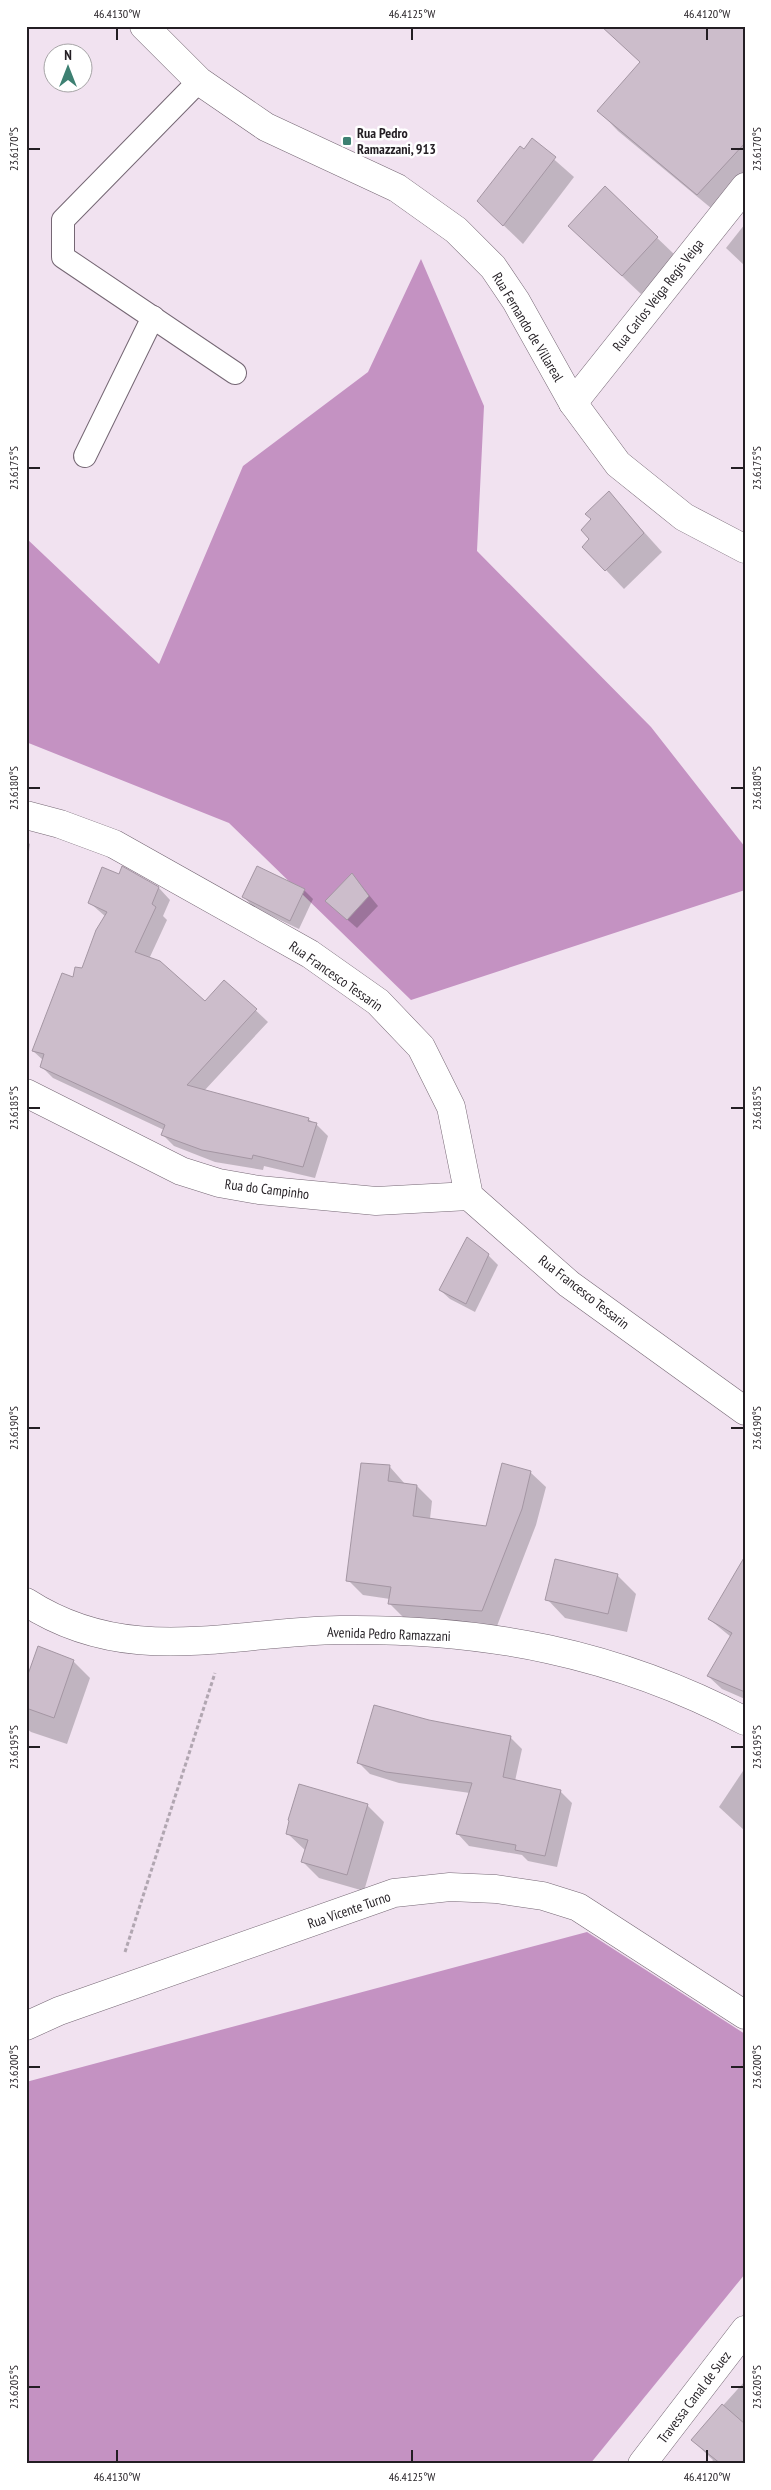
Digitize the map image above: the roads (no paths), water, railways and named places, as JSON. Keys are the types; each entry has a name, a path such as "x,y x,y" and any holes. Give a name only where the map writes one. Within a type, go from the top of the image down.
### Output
{"street":[{"name":"Rua Fernando de Villareal","path":"144,26 199,81 266,127 397,188 456,230 493,268 516,301 574,403 618,464 684,517 745,549"},
{"name":"Rua Carlos Veiga Regis Veiga","path":"574,403 745,187"},
{"name":"Rua Francesco Tessarin","path":"26,815 60,824 114,844 310,954 378,1002 421,1047 451,1107 469,1196 569,1284 745,1412"},
{"name":"Rua do Campinho","path":"26,1093 181,1171 219,1183 259,1190 376,1201 469,1196"},
{"name":"Avenida Pedro Ramazzani","path":"26,1602 40,1611 90,1633 134,1641 226,1639 339,1630 416,1632 500,1639 599,1660 700,1698 745,1721"},
{"name":"Rua Vicente Turno","path":"26,2026 59,2011 394,1893 450,1887 543,1896 578,1907 745,2015"},
{"name":"Travessa Canal de Suez","path":"642,2464 745,2330"}],"lane":[{"path":"199,81 63,220 63,257 235,373"},
{"path":"85,456 153,317"}],"place":[{"name":"Rua Pedro Ramazzani, 913","path":"347,141"}]}
